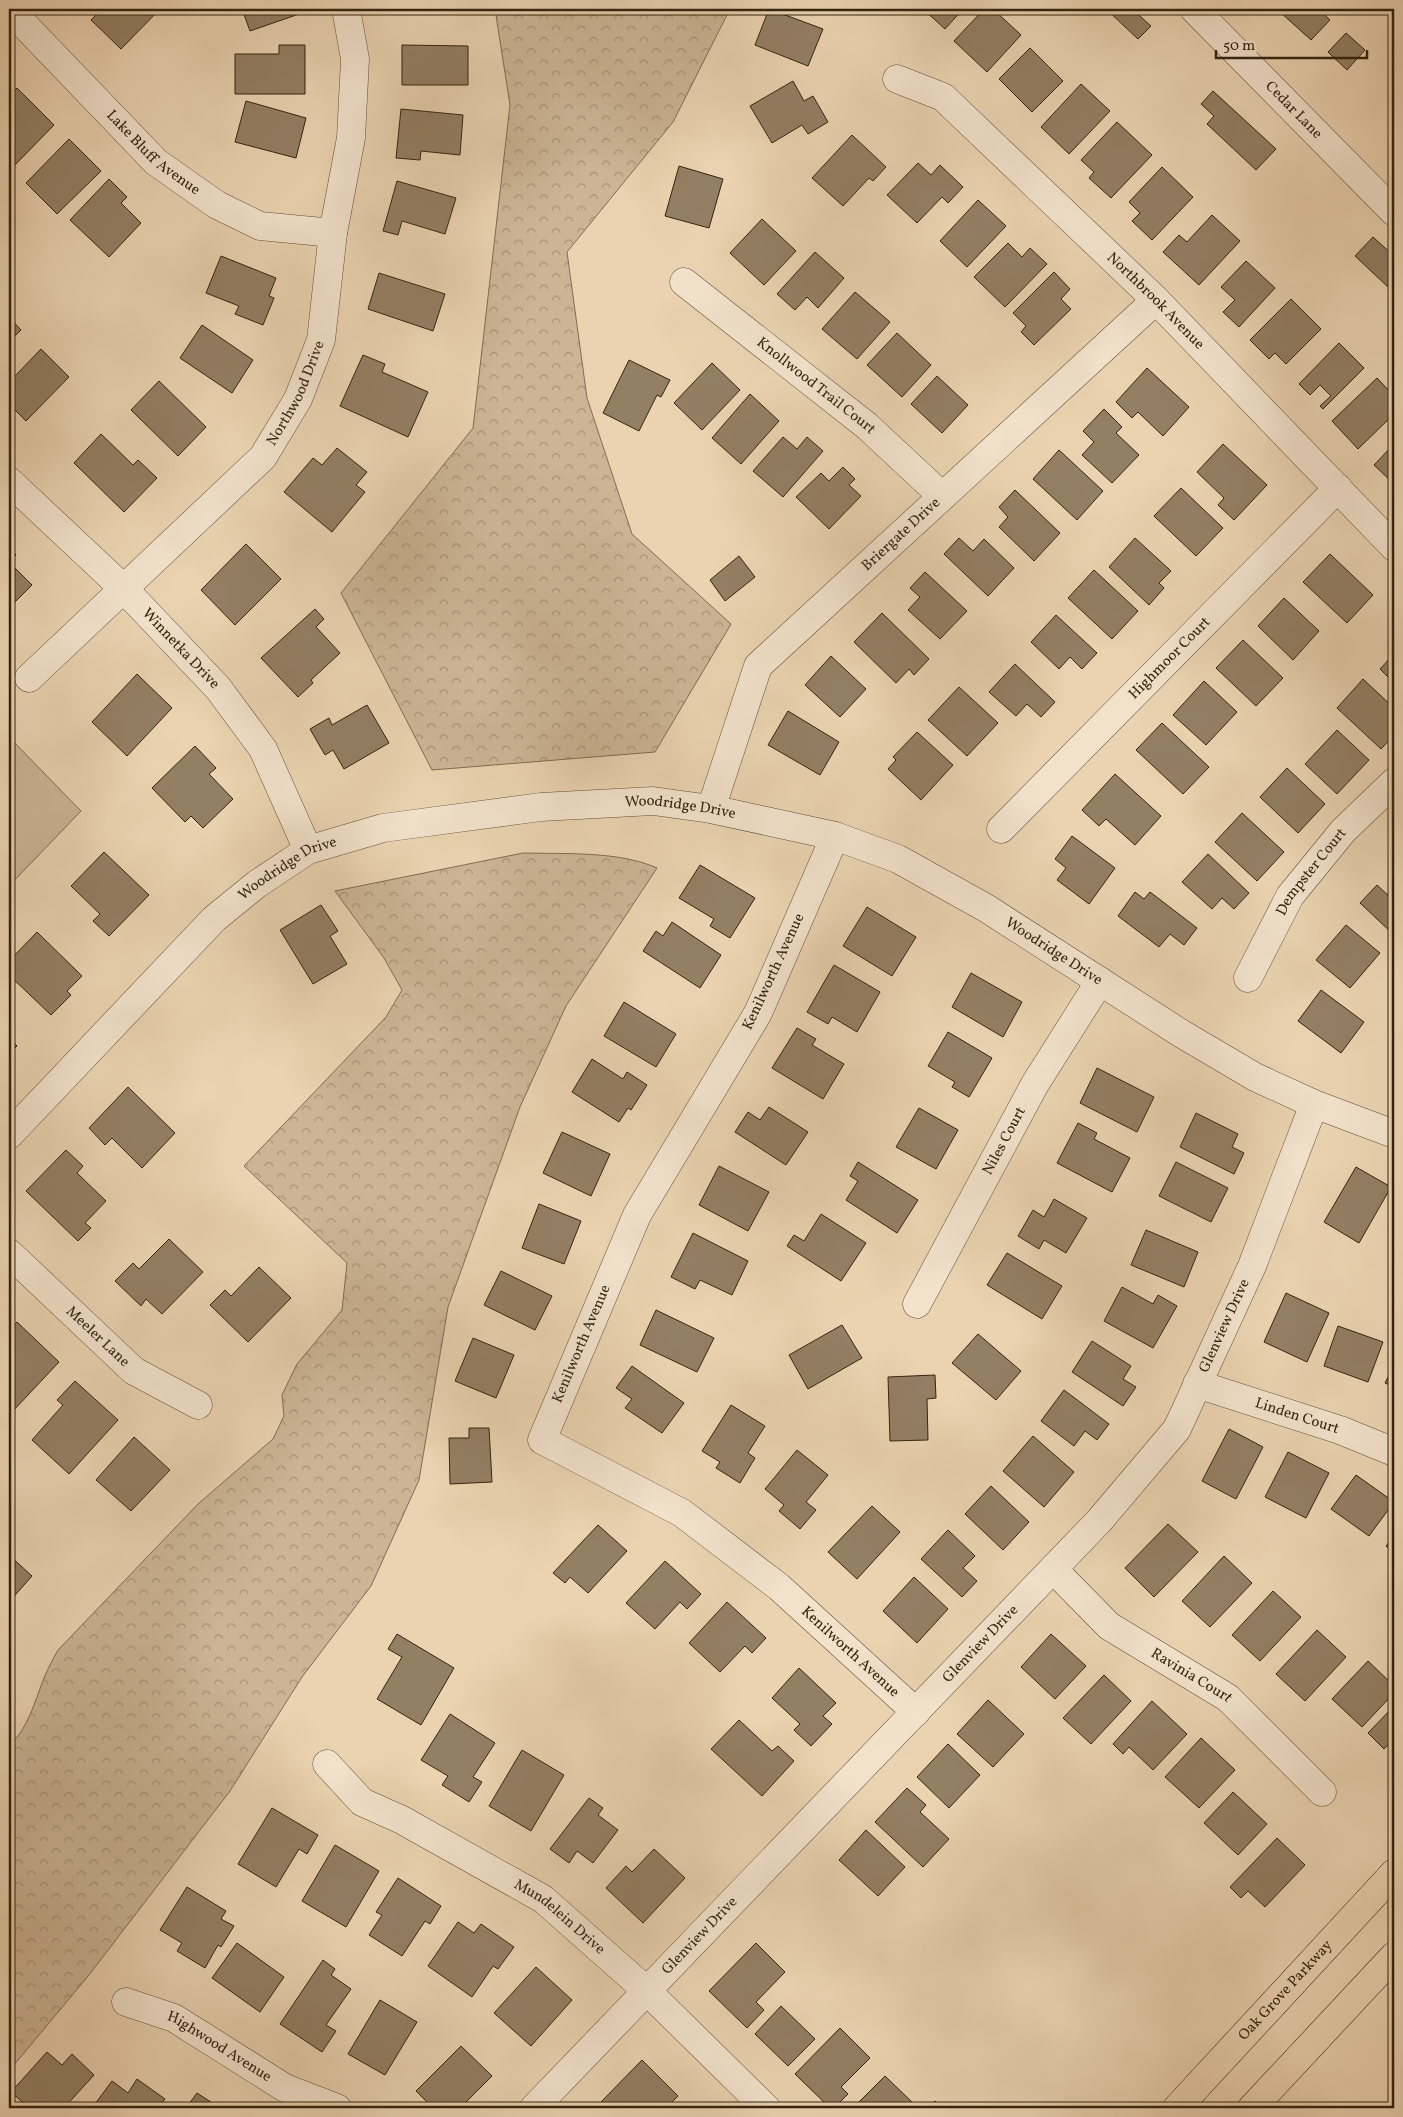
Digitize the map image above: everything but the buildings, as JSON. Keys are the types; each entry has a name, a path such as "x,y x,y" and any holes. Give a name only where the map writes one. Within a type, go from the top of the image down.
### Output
{"main road":[{"name":"Oak Grove Parkway","path":"1177,2108 1394,1873"},
{"path":"1252,2108 1394,1956"}],"street":[{"name":"Lake Bluff Avenue","path":"9,9 156,162 217,205 260,226 333,232"},
{"name":"Northwood Drive","path":"29,678 263,457 298,399 321,340 333,232 351,128 355,59 346,9"},
{"name":"Cedar Lane","path":"1194,9 1394,212"},
{"name":"Northbrook Avenue","path":"897,79 943,97 1156,300 1394,547"},
{"name":"Knollwood Trail Court","path":"684,282 867,426 942,496"},
{"name":"Briergate Drive","path":"711,809 758,666 1156,300"},
{"name":"Winnetka Drive","path":"9,481 124,589 218,688 263,749 308,850"},
{"name":"Highmoor Court","path":"1001,828 1338,488"},
{"name":"Dempster Court","path":"1248,978 1290,896 1343,831 1394,782"},
{"name":"Woodridge Drive","path":"9,1135 214,919 257,884 308,850 383,828 541,807 653,801 711,809 835,836 898,859 986,908 1255,1077 1314,1104 1394,1134"},
{"name":"Kenilworth Avenue","path":"835,836 758,1013 637,1215 542,1440 682,1513 780,1587 916,1712"},
{"name":"Niles Court","path":"917,1304 1035,1084 1100,981"},
{"name":"Glenview Drive","path":"534,2108 1099,1521 1177,1428 1252,1266 1314,1104"},
{"name":"Meeler Lane","path":"9,1253 134,1371 198,1405"},
{"name":"Linden Court","path":"1198,1384 1340,1430 1394,1452"},
{"name":"Ravinia Court","path":"1052,1569 1109,1626 1228,1698 1322,1792"},
{"name":"Mundelein Drive","path":"327,1764 362,1802 402,1820 543,1899 646,1991 766,2108"},
{"name":"Highwood Avenue","path":"126,2002 174,2018 285,2088 337,2108"}],"green space":[{"path":"495,9 730,9 673,122 567,252 587,398 632,534 731,624 655,752 432,770 341,593 473,428 510,105"},
{"path":"9,737 81,811 9,886"},
{"path":"523,853 592,854 626,859 657,868 566,1006 520,1107 448,1307 419,1480 371,1586 302,1677 230,1791 89,1975 9,2071 9,1746 26,1723 58,1650 198,1504 273,1439 284,1416 282,1395 297,1364 342,1310 347,1263 244,1166 386,1017 402,990 384,958 335,891"}]}
